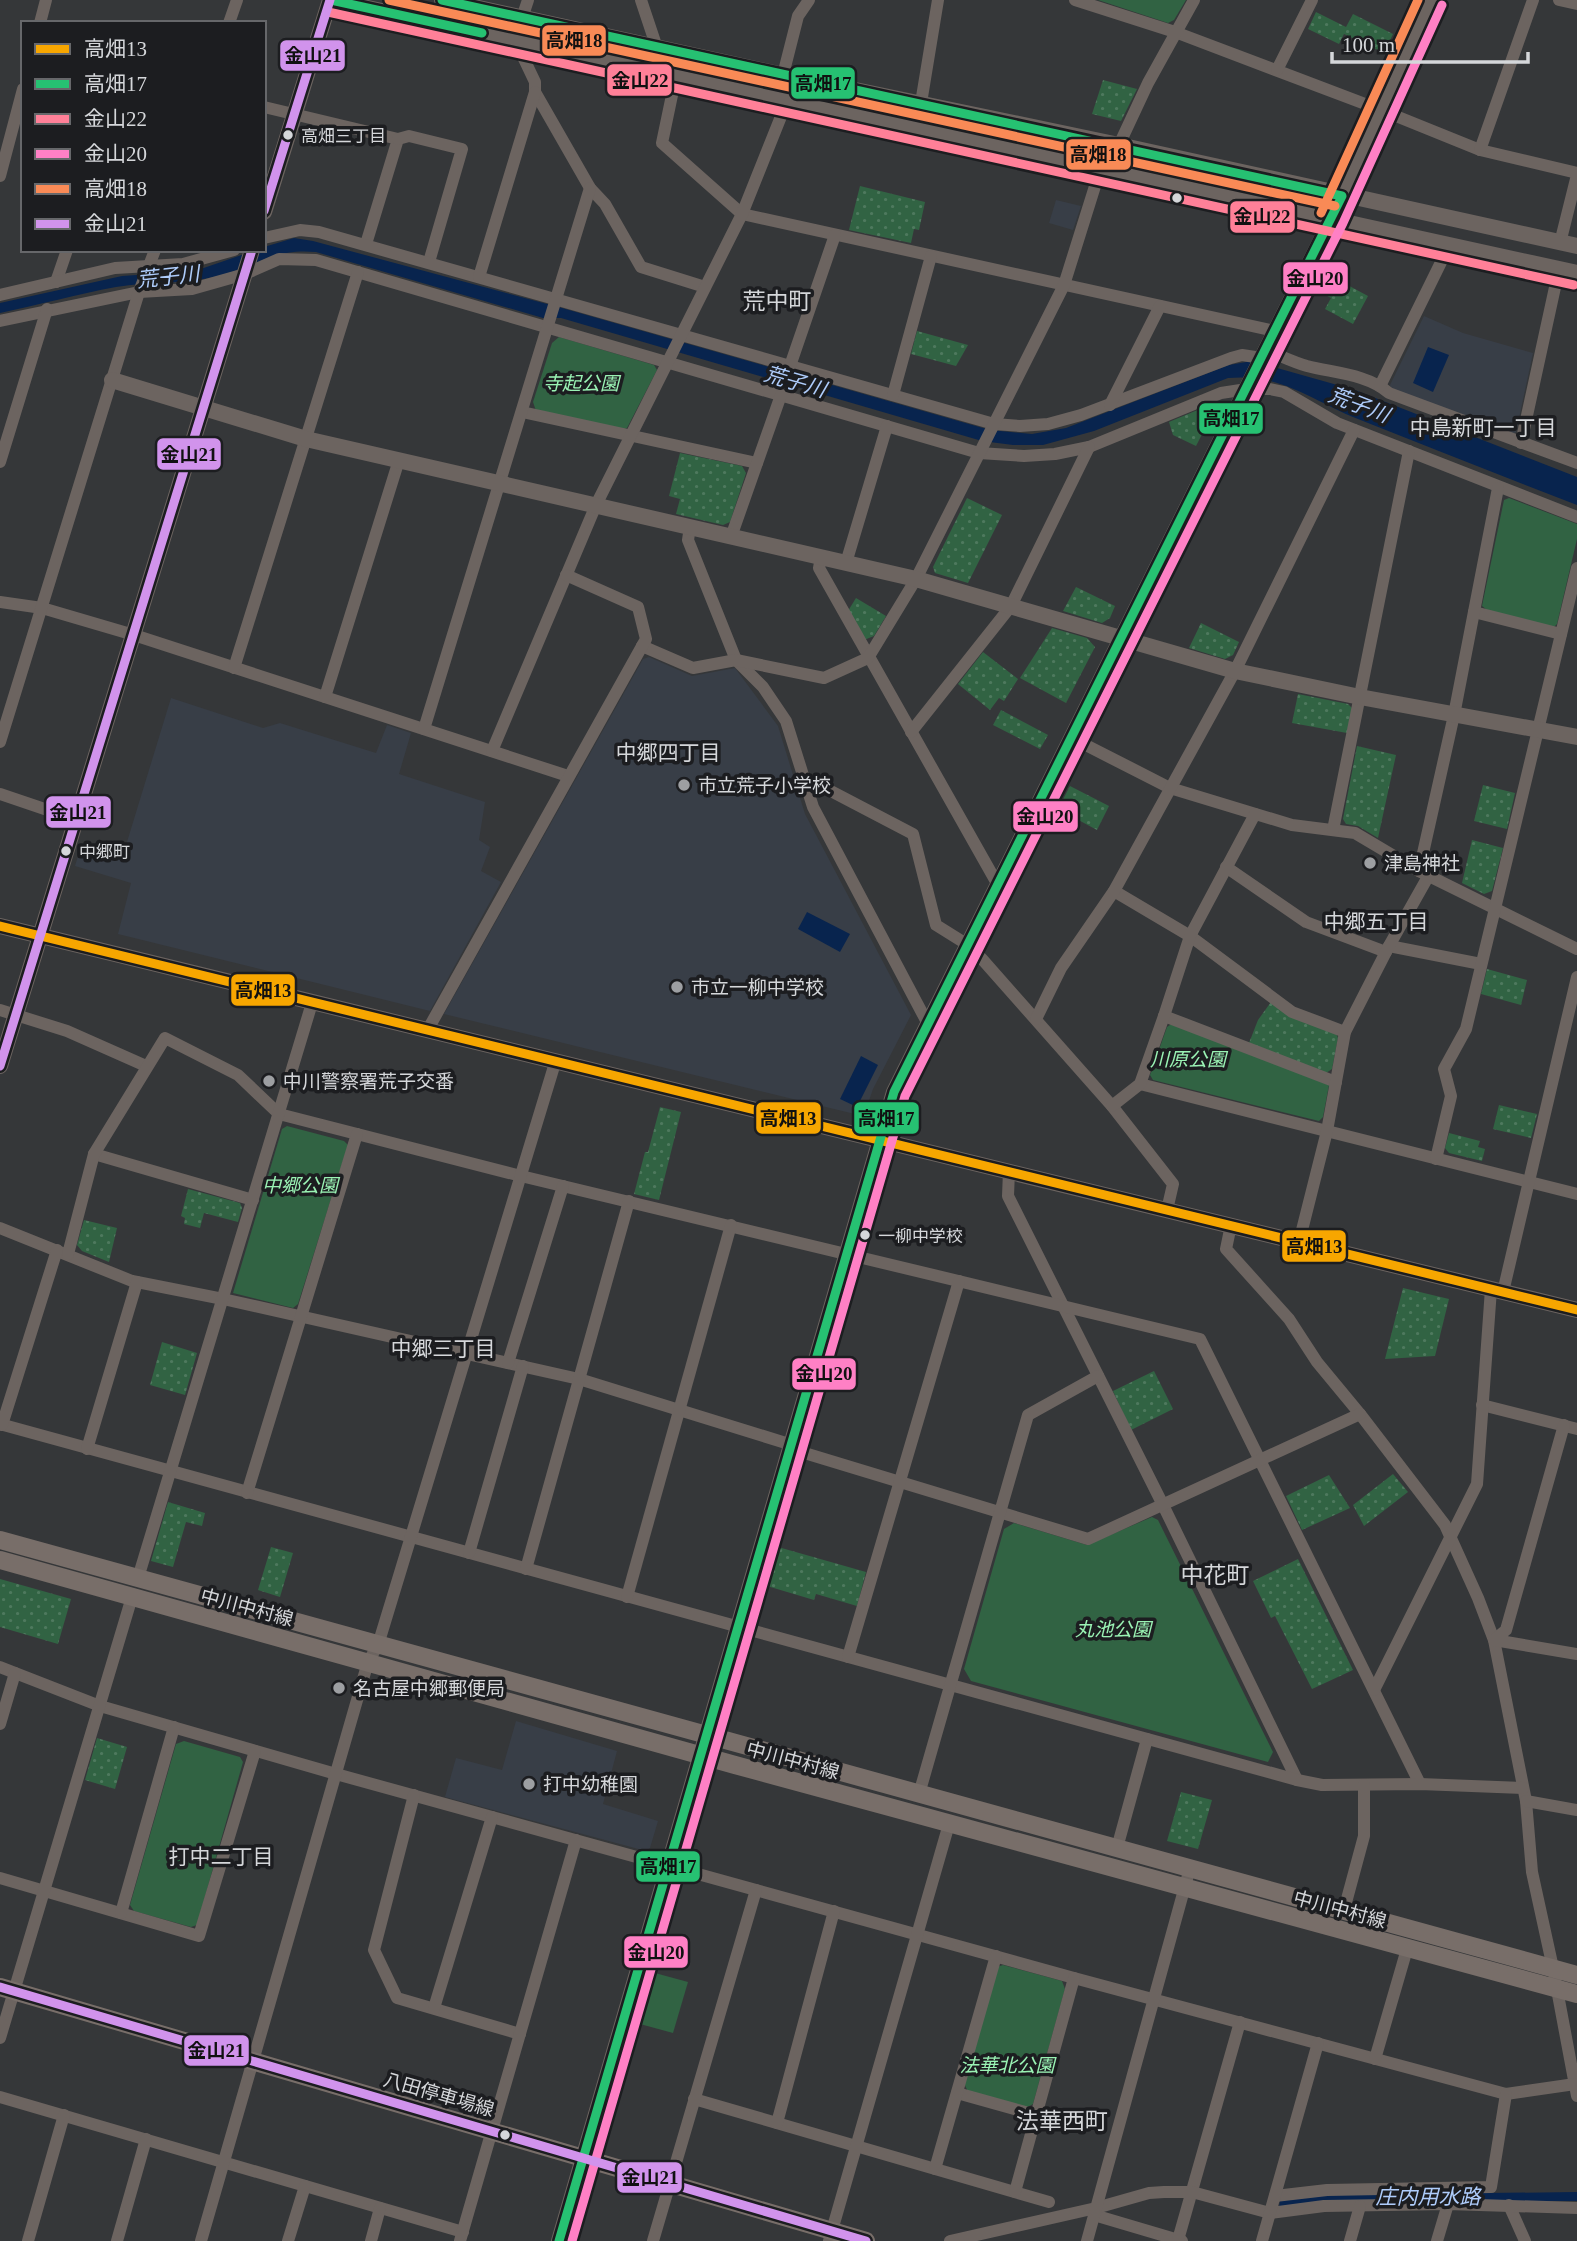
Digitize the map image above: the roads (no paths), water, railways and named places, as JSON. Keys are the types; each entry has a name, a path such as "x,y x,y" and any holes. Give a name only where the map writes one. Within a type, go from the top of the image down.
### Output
{"main road":[{"name":"中川中村線","path":"0,1540 1577,1975"},
{"name":"中川中村線","path":"0,1560 699,1756 1577,1994"},
{"name":"八田停車場線","path":"7,1989 670,2183 830,2236 866,2241"}],"street":[{"path":"41,21 46,0"},
{"path":"230,21 237,0"},
{"path":"266,206 331,0 1577,273"},
{"path":"442,0 489,6 522,18 657,48 1118,145 1577,246"},
{"path":"522,18 528,0"},
{"path":"641,0 657,48"},
{"path":"492,751 596,505 742,214 788,99 783,75 797,16 809,0"},
{"path":"921,103 938,0"},
{"path":"1075,0 1175,32 1480,150 1577,174 1560,243"},
{"path":"1118,145 1194,0"},
{"path":"1277,70 1312,0"},
{"path":"559,2241 845,1252 894,1092 1332,218 1431,0"},
{"path":"1480,150 1533,0"},
{"path":"1559,0 1577,4"},
{"path":"479,277 535,92 535,82 515,40"},
{"path":"676,76 662,144 742,214 1275,331"},
{"path":"535,92 590,188 605,204 641,267 705,287"},
{"path":"0,176 3,152 21,95"},
{"path":"266,107 398,139 409,136 462,149 429,262"},
{"path":"366,244 398,139"},
{"path":"642,646 693,668 736,660 824,678 869,658 916,579 1063,285 1101,167"},
{"path":"424,729 590,188"},
{"path":"266,238 300,230 366,244 993,426 1048,424 1110,405 1231,358 1264,354 1358,377 1389,393 1577,463"},
{"path":"790,366 835,235"},
{"path":"1380,386 1450,244"},
{"path":"56,282 66,252"},
{"path":"0,743 140,290 154,252"},
{"path":"0,295 115,268 183,264 227,252"},
{"path":"0,1066 8,1012 40,936 252,252"},
{"path":"893,396 931,256"},
{"path":"0,321 140,290 192,289 279,260 316,260 669,358 887,426 981,449 1024,456 1055,454 1089,447 1221,393 1249,385 1270,389 1284,392 1336,423 1577,517"},
{"path":"1521,443 1559,269"},
{"path":"234,668 358,272"},
{"path":"1110,405 1160,306"},
{"path":"0,462 47,309"},
{"path":"112,380 306,439 916,579 1235,671 1577,737"},
{"path":"731,537 781,394"},
{"path":"522,412 757,463"},
{"path":"846,563 887,426"},
{"path":"1036,1019 1061,968 1114,891 1235,671 1354,430"},
{"path":"911,732 1011,606 1089,447"},
{"path":"1332,830 1409,451"},
{"path":"325,697 399,460"},
{"path":"1299,1242 1327,1131 1345,1032 1424,873 1498,488"},
{"path":"690,527 688,540 736,660 764,687 786,721 813,807 928,1024"},
{"path":"821,557 819,568 998,885"},
{"path":"1436,1159 1451,1096 1444,1069 1466,1029 1577,568"},
{"path":"427,1031 646,639 638,607 566,575"},
{"path":"0,602 42,608 134,635 568,776"},
{"path":"1474,612 1561,634"},
{"path":"1072,738 1170,788 1292,825 1355,833 1424,873 1577,949"},
{"path":"804,778 913,834 936,925 968,945 1112,1106 1173,1184 1167,1210"},
{"path":"0,794 77,820"},
{"path":"1112,1106 1139,1084 1190,936 1255,814"},
{"path":"1226,867 1306,922 1388,949 1482,964"},
{"path":"1114,891 1190,936 1292,1012 1345,1032"},
{"path":"0,926 1577,1310"},
{"path":"1374,1690 1477,1484 1482,1405 1497,1290 1529,1182 1577,977"},
{"path":"138,1578 312,1003"},
{"path":"8,1012 67,1031 146,1066"},
{"path":"1164,1016 1336,1082"},
{"path":"1420,1784 1200,1339 521,1176 278,1114 238,1075 165,1038 94,1154 63,1252 1,1425 1297,1780 1322,1785 1420,1784 1523,1788"},
{"path":"201,2241 368,1662 378,1645 555,1063"},
{"path":"1139,1084 1577,1194"},
{"path":"247,1493 357,1134"},
{"path":"94,1154 253,1200"},
{"path":"1009,1171 1008,1196 1297,1780"},
{"path":"508,1363 562,1186"},
{"path":"526,1569 629,1201"},
{"path":"627,1597 731,1225"},
{"path":"0,1667 100,1706 255,1751 1375,2059 1506,2094 1576,2090 1532,1872 1526,1801 1494,1640 1445,1525 1317,1362 1289,1319 1226,1249 1231,1225"},
{"path":"0,1228 137,1282 579,1379 1088,1539 1360,1414"},
{"path":"848,1657 959,1281"},
{"path":"87,1449 137,1282"},
{"path":"469,1553 523,1366"},
{"path":"919,1794 1028,1415 1098,1376"},
{"path":"1482,1405 1571,1427 1506,1630 1494,1640"},
{"path":"0,2038 7,1989 44,1891 132,1598"},
{"path":"1494,1640 1577,1654"},
{"path":"0,1724 15,1673"},
{"path":"121,1913 174,1727"},
{"path":"1117,1848 1147,1739"},
{"path":"0,1878 199,1936 255,1751"},
{"path":"1344,1910 1364,1836 1364,1785"},
{"path":"414,1796 374,1951 397,1998 520,2034"},
{"path":"1526,1801 1577,1810"},
{"path":"434,2008 492,1817"},
{"path":"830,2236 949,1824"},
{"path":"0,2097 380,2208 461,2237 576,1840"},
{"path":"1087,2241 1190,1868"},
{"path":"653,2241 756,1890"},
{"path":"777,2123 834,1911"},
{"path":"1375,2059 1407,1949"},
{"path":"935,2169 996,1956"},
{"path":"1014,2192 1074,1978"},
{"path":"1096,2211 1180,2240 1240,2022"},
{"path":"1262,2241 1318,2043"},
{"path":"957,2093 1036,2115"},
{"path":"1275,2196 1327,2190 1491,2187 1506,2094"},
{"path":"694,2099 1049,2202"},
{"path":"28,2241 64,2115"},
{"path":"117,2241 146,2139"},
{"path":"288,2241 305,2186"},
{"path":"950,2241 1096,2211 1149,2193 1192,2192 1270,2213 1324,2206 1448,2204 1577,2208"},
{"path":"1437,2241 1448,2204"},
{"path":"1509,2205 1525,2241"},
{"path":"1350,2241 1360,2206"},
{"path":"371,2241 380,2208"}],"water":[{"name":"荒子川","path":"294,238 313,241 562,308 990,430 1032,434 1066,428 1229,365 1252,361 1355,390 1577,477 1577,505 1358,419 1280,384 1264,380 1228,378 1094,431 1043,445 982,441 561,318 543,318 316,252 276,255 205,279 116,287 0,313 0,303 122,276 195,271 250,252 266,252 266,246"},
{"path":"1428,347 1449,355 1433,392 1413,383"},
{"path":"807,912 850,934 840,952 798,929"},
{"path":"861,1056 878,1065 857,1107 840,1099"},
{"name":"庄内用水路","path":"1577,2192 1577,2201 1326,2201 1279,2208 1280,2201 1324,2195"}],"place":[{"name":"高畑三丁目","path":"288,135"},
{"name":"市立荒子小学校","path":"684,785"},
{"name":"中郷町","path":"66,851"},
{"name":"津島神社","path":"1370,863"},
{"name":"市立一柳中学校","path":"677,987"},
{"name":"中川警察署荒子交番","path":"269,1081"},
{"name":"一柳中学校","path":"865,1235"},
{"name":"名古屋中郷郵便局","path":"339,1688"},
{"name":"打中幼稚園","path":"529,1784"}],"district":[{"name":"荒中町","path":"777,301"},
{"name":"中島新町一丁目","path":"1483,428"},
{"name":"中郷四丁目","path":"668,753"},
{"name":"中郷五丁目","path":"1376,922"},
{"name":"中郷三丁目","path":"443,1349"},
{"name":"中花町","path":"1215,1575"},
{"name":"打中二丁目","path":"221,1857"},
{"name":"法華西町","path":"1062,2121"}],"park label":[{"name":"寺起公園","path":"581,383"},
{"name":"川原公園","path":"1188,1059"},
{"name":"中郷公園","path":"300,1185"},
{"name":"丸池公園","path":"1113,1629"},
{"name":"法華北公園","path":"1007,2065"}]}
